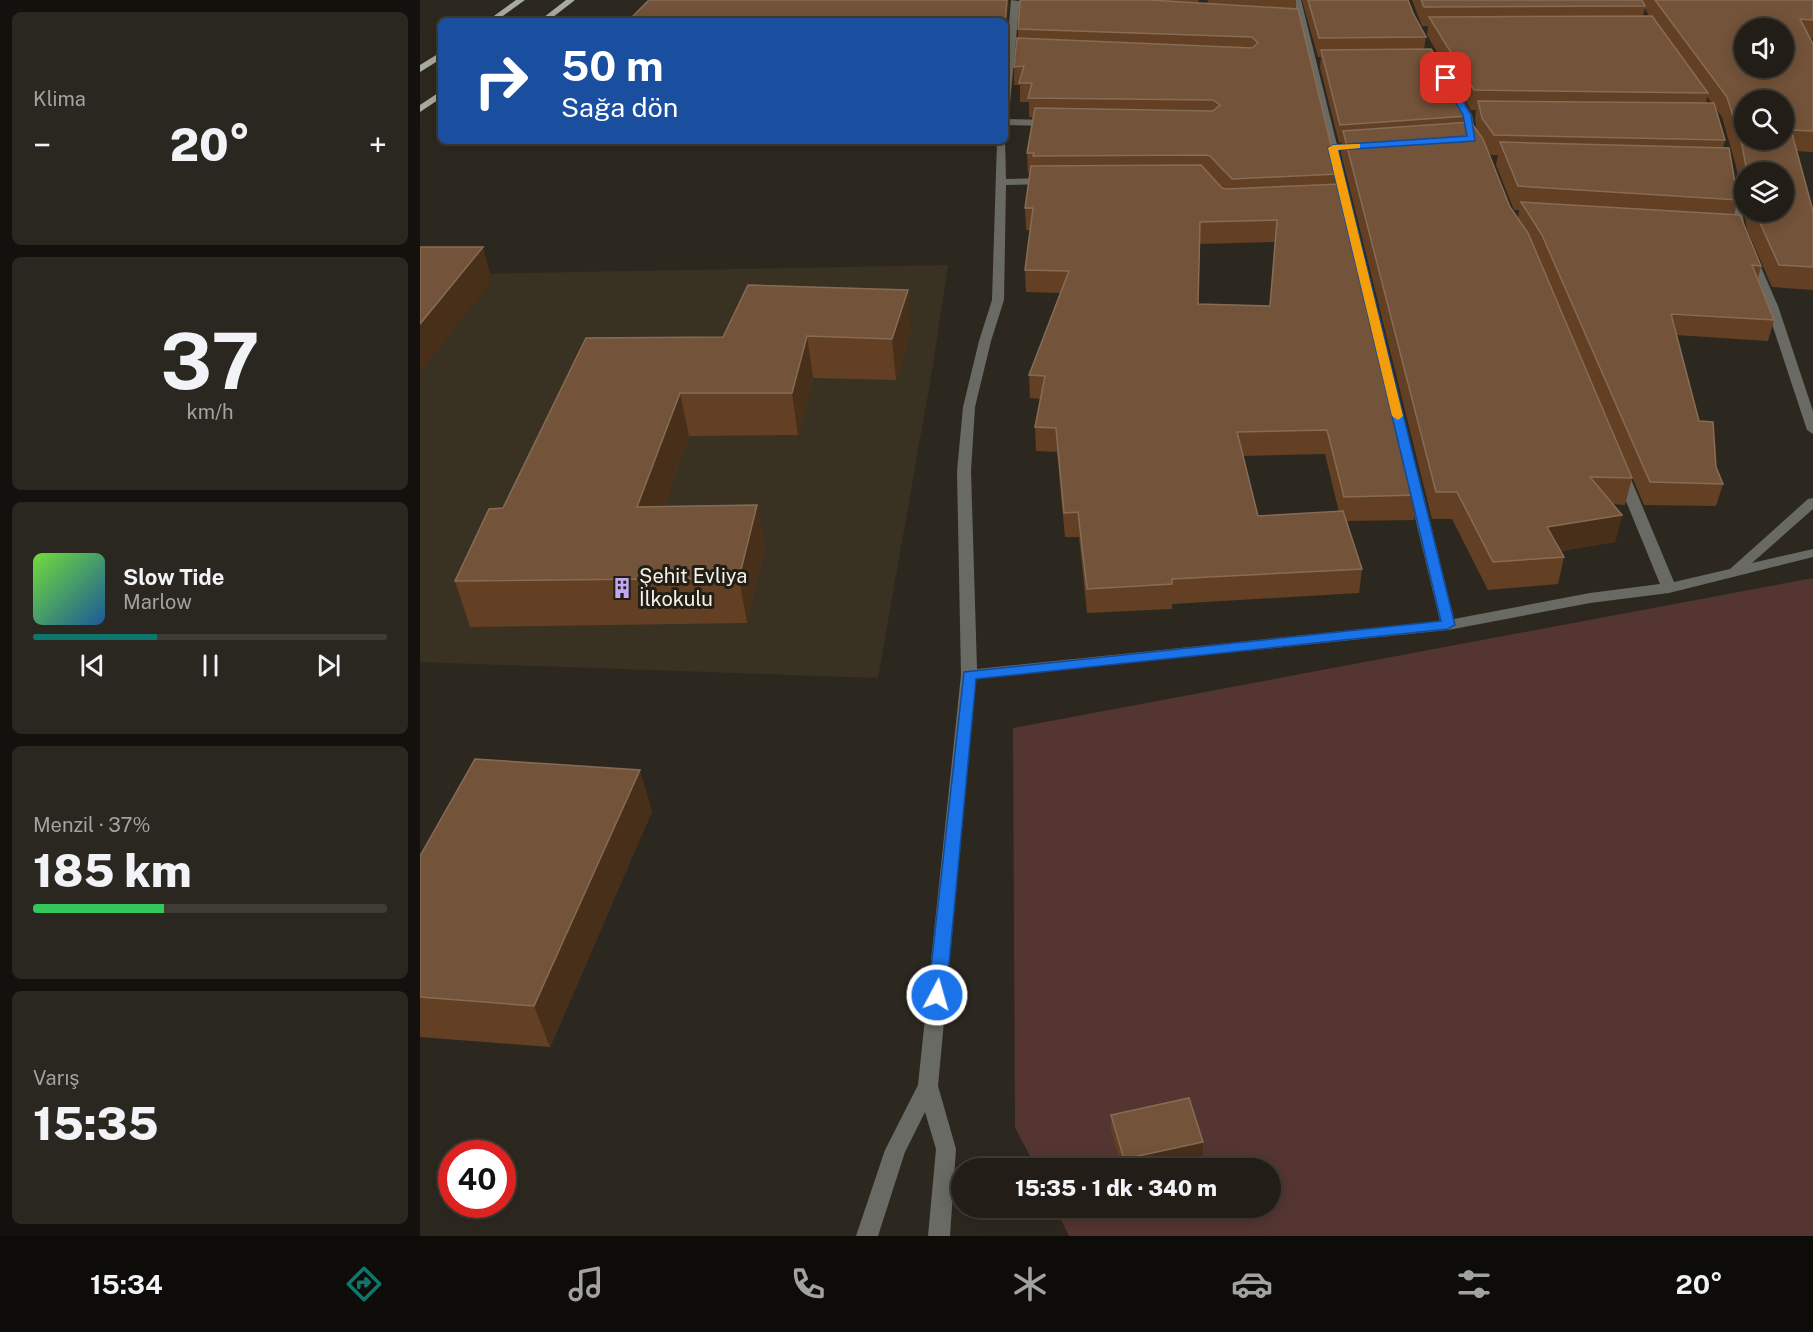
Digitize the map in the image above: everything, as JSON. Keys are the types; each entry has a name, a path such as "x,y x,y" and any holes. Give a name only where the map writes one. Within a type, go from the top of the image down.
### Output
{"main road":[{"path":"495,18 520,0"},
{"path":"547,18 571,0"},
{"path":"420,69 438,57"},
{"path":"420,109 438,96"}],"street":[{"path":"1297,0 1297,23 1318,62 1339,147 1340,200 1382,350"},
{"path":"1008,81 1014,2 1047,6"},
{"path":"1012,51 1024,51"},
{"path":"1451,87 1473,115 1466,139 1482,153"},
{"path":"1008,122 1062,123"},
{"path":"867,1236 895,1150 928,1086 969,675 964,471 969,407 985,341 998,300 1002,144"},
{"path":"1731,177 1734,229 1744,240"},
{"path":"1001,182 1061,181"},
{"path":"1749,251 1772,306 1813,430"},
{"path":"1614,455 1669,588"},
{"path":"1409,464 1448,625"},
{"path":"1736,570 1813,502"},
{"path":"969,675 1448,625 1590,598 1669,588 1813,553"},
{"path":"928,1086 946,1149 939,1236"}],"shaded area":[{"path":"948,265 932,371 878,678 420,662 420,275"},
{"path":"1813,578 1813,1236 1069,1236 1060,1218 1281,1218 1281,1158 1031,1158 1015,1127 1013,728"}],"building":[{"path":"649,0 1007,0 1005,18 631,18"},
{"path":"1020,0 1150,0 1298,9 1338,174 1232,179 1210,156 1205,155 1033,156 1034,153 1027,153 1035,108 1213,111 1220,105 1213,100 1028,98 1032,83 1019,83 1024,66 1014,67 1017,38 1252,48 1258,43 1252,37 1018,29"},
{"path":"1308,0 1408,0 1426,37 1319,38"},
{"path":"1421,0 1642,0 1645,6 1424,7"},
{"path":"1655,0 1813,0 1813,20 1800,19 1813,44 1813,131 1794,130 1794,90 1734,90 1734,119 1727,97"},
{"path":"1652,16 1708,93 1474,90 1429,17"},
{"path":"1431,49 1462,98 1467,116 1340,125 1321,50"},
{"path":"1478,101 1714,103 1725,140 1494,135 1482,118"},
{"path":"1471,122 1483,139 1510,207 1528,233 1632,478 1590,477 1622,515 1547,527 1564,557 1493,562 1457,492 1436,492 1343,131"},
{"path":"1794,141 1813,211 1813,267 1779,265 1760,222 1794,222 1794,162 1745,162 1743,150 1794,150"},
{"path":"1500,142 1729,148 1734,177 1734,200 1518,186"},
{"path":"1201,165 1222,188 1227,189 1341,184 1417,495 1344,497 1327,430 1237,432 1258,516 1343,511 1362,569 1172,579 1172,584 1087,589 1078,512 1064,513 1056,428 1035,427 1045,376 1029,375 1069,271 1025,270 1033,208 1025,208 1031,166","holes":["1277,220 1270,306 1198,304 1200,222"]},
{"path":"1521,202 1734,215 1734,222 1743,222 1761,266 1752,265 1774,320 1671,314 1699,421 1713,422 1716,467 1723,484 1650,482 1542,235"},
{"path":"420,247 483,247 420,324"},
{"path":"748,285 908,290 892,339 807,336 792,393 680,393 637,507 757,505 739,578 455,581 489,509 503,508 586,338 723,337"},
{"path":"475,759 640,770 534,1006 420,997 420,856"},
{"path":"1189,1098 1203,1142 1124,1158 1111,1115"}],"slow traffic":[{"path":"1357,146 1333,148 1398,416"}],"place":[{"name":"Şehit Evliya İlkokulu","path":"622,588"}],"route":[{"path":"937,995 969,675 1448,625 1333,148 1472,139 1467,115 1446,78"}]}
